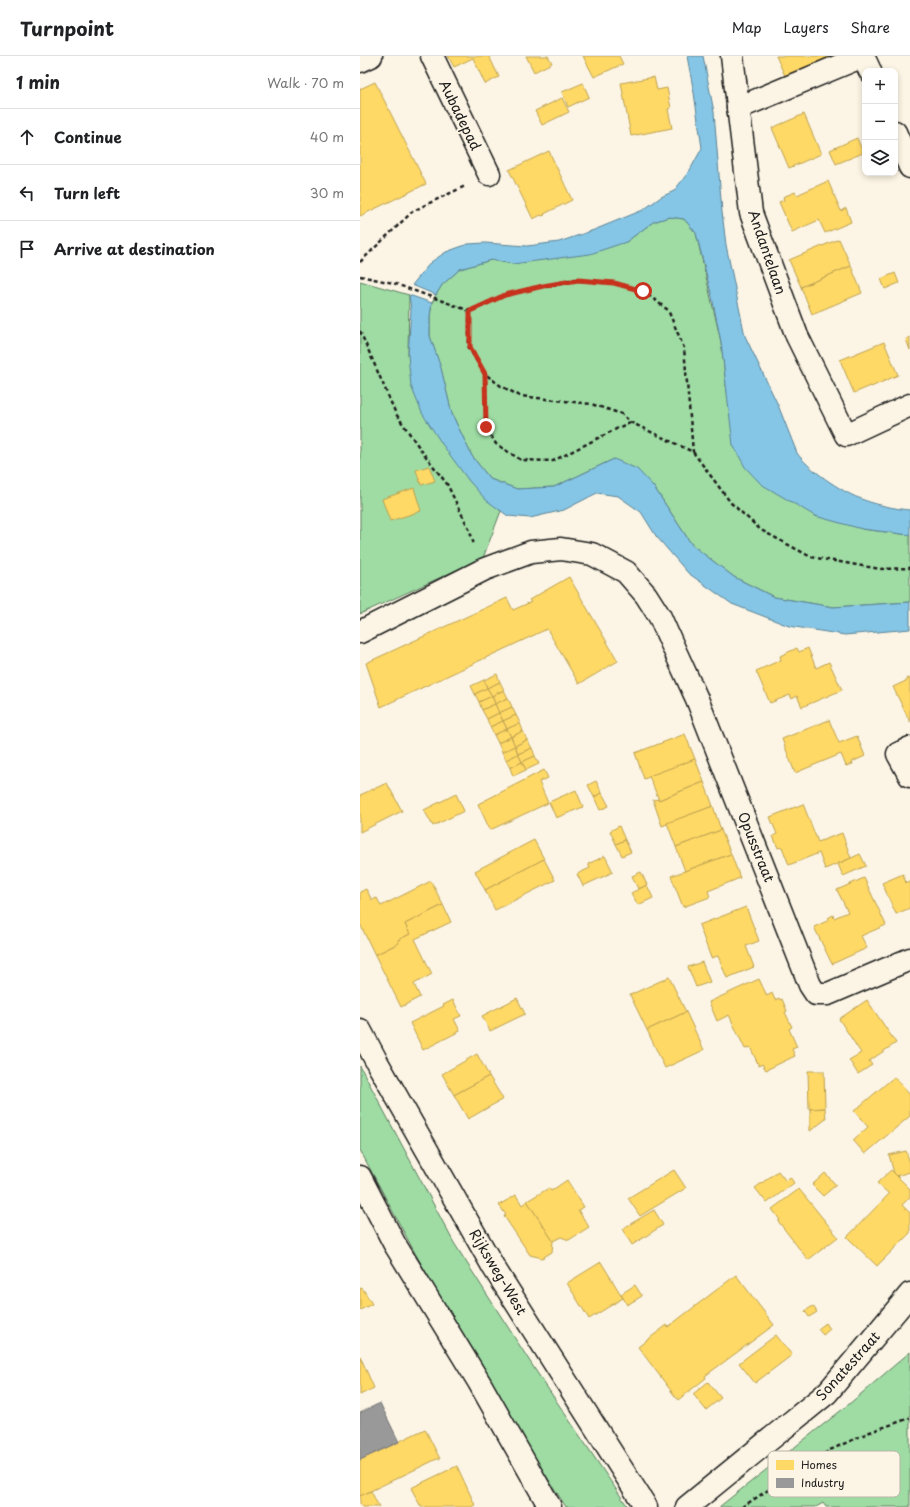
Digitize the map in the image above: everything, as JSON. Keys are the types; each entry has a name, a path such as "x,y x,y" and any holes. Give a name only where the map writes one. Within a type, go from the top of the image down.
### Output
{"street":[{"path":"360,61 371,56"},
{"name":"Aubadepad","path":"432,56 489,174"},
{"name":"Andantelaan","path":"732,56 751,213 797,336 846,436 910,405"},
{"path":"738,108 864,56 869,68"},
{"path":"898,139 910,167"},
{"name":"Opusstraat","path":"360,632 485,569 531,552 561,549 592,554 626,572 646,595 660,617 697,699 810,985 816,994 828,994 910,959"},
{"path":"910,748 898,754 910,776"},
{"name":"Rijksweg-West","path":"360,1030 494,1268 646,1507"},
{"path":"360,1178 394,1243 479,1382 550,1507"},
{"name":"Sonatestraat","path":"687,1507 827,1393 910,1294"}],"path":[{"path":"360,262 413,211 489,174"},
{"path":"360,276 393,283 470,311 505,295 578,280 614,283 643,291 668,310 684,348 693,452"},
{"path":"470,311 470,347 485,374 501,386 520,396 591,404 622,414 630,422 693,452 731,503 761,530 811,557 880,569 910,568"},
{"path":"360,331 396,414 447,484 470,531 476,551 485,569"},
{"path":"485,374 486,427 496,444 520,460 553,461 630,422"},
{"path":"828,1451 870,1432 910,1418"},
{"path":"742,1507 768,1490"}],"green space":[{"path":"669,217 684,219 696,233 721,342 727,393 862,529 910,535 910,602 833,607 774,597 734,577 692,545 654,487 614,459 554,487 517,489 490,479 472,456 452,414 441,369 430,336 430,316 432,303 442,285 460,269 491,260 513,264 626,242 653,222"},
{"path":"360,281 409,295 408,355 469,481 501,511 483,558 360,614"},
{"path":"360,1066 454,1243 536,1371 628,1507 566,1507 507,1414 415,1253 360,1150"},
{"path":"910,1352 910,1507 826,1507 823,1503 816,1507 719,1507 768,1468 768,1497 900,1497 900,1451 790,1451 848,1405"}],"water":[{"path":"687,56 703,56 714,112 726,245 745,336 778,405 797,453 809,466 835,485 852,495 877,504 910,510 910,535 862,529 815,516 761,484 745,467 733,445 721,342 712,297 696,233 684,219 669,217 653,222 626,242 590,254 513,264 491,260 460,269 442,285 436,295 412,285 431,262 446,252 468,244 485,243 527,246 559,242 594,230 643,210 661,197 674,191 690,170 702,148"},
{"path":"409,295 432,303 430,316 430,336 441,368 452,414 472,456 490,479 517,489 554,487 614,459 637,469 654,487 692,545 734,577 774,597 833,607 910,602 910,629 845,635 789,626 732,604 688,573 656,536 641,512 618,496 597,493 564,510 530,518 508,516 486,500 469,481 422,413 411,386 408,355 411,310"}],"building: Homes":[{"path":"448,56 489,56 499,77 485,84 473,58 454,67"},
{"path":"526,56 548,56 552,63 534,72"},
{"path":"583,56 619,56 623,64 594,77"},
{"path":"776,56 831,56 785,76"},
{"path":"654,77 657,90 667,88 671,108 668,109 672,128 631,136 621,83"},
{"path":"375,82 426,184 360,216 360,89"},
{"path":"583,83 589,97 568,107 562,92"},
{"path":"562,98 569,112 542,125 535,111"},
{"path":"804,114 821,154 789,168 772,128"},
{"path":"857,138 862,153 836,164 830,150"},
{"path":"549,151 572,200 544,214 545,215 541,215 533,219 509,170"},
{"path":"828,181 841,211 846,208 851,222 825,233 819,220 792,232 779,202 784,200 783,197 795,192 797,195"},
{"path":"839,239 851,266 801,287 789,260"},
{"path":"851,266 862,293 812,314 801,287"},
{"path":"895,273 899,283 885,289 881,279"},
{"path":"910,337 910,350 906,339"},
{"path":"884,342 898,375 854,393 840,360"},
{"path":"429,466 435,481 421,485 416,470"},
{"path":"414,488 421,511 390,521 382,499"},
{"path":"569,577 618,661 579,684 547,629 381,707 366,663 507,598 513,610 531,602 529,600"},
{"path":"797,648 799,652 808,648 816,668 829,662 842,690 802,707 797,696 792,699 790,695 770,703 756,671 781,660 780,656"},
{"path":"497,674 500,682 487,688 484,680"},
{"path":"907,678 910,679 910,722 893,687 908,680"},
{"path":"484,680 487,688 475,694 471,686"},
{"path":"500,682 504,690 492,696 487,688"},
{"path":"487,688 492,696 479,702 475,694"},
{"path":"504,690 508,698 495,704 492,696"},
{"path":"492,696 495,704 482,710 479,702"},
{"path":"508,698 512,707 499,713 495,704"},
{"path":"495,704 499,713 487,719 482,710"},
{"path":"512,707 516,715 503,721 499,713"},
{"path":"499,713 503,721 490,727 487,719"},
{"path":"516,715 520,723 507,729 503,721"},
{"path":"829,720 839,743 857,736 865,756 852,762 853,764 846,766 841,754 795,773 782,739"},
{"path":"503,721 507,729 494,735 490,727"},
{"path":"520,723 523,731 511,737 507,729"},
{"path":"507,729 511,737 498,743 494,735"},
{"path":"523,731 527,740 515,746 511,737"},
{"path":"685,734 695,759 644,779 635,753"},
{"path":"511,737 515,746 502,752 498,743"},
{"path":"527,740 532,748 518,754 515,746"},
{"path":"515,746 518,754 506,760 502,752"},
{"path":"532,748 535,756 522,762 518,754"},
{"path":"518,754 522,762 510,768 506,760"},
{"path":"535,756 539,764 526,770 522,762"},
{"path":"695,759 704,782 659,800 649,776"},
{"path":"522,762 526,770 513,776 510,768"},
{"path":"544,770 548,778 539,782 548,803 490,830 478,804"},
{"path":"596,781 602,793 594,797 588,785"},
{"path":"704,782 713,806 662,826 653,800 659,800"},
{"path":"387,783 402,811 360,832 360,795"},
{"path":"576,790 583,807 556,818 549,802"},
{"path":"602,793 609,806 600,810 594,797"},
{"path":"456,794 464,811 433,826 424,810"},
{"path":"803,804 818,842 842,833 851,858 825,869 819,853 789,865 782,847 778,848 773,836 777,834 770,817"},
{"path":"713,806 721,830 676,847 667,823"},
{"path":"619,826 625,840 616,844 610,831"},
{"path":"721,830 731,854 685,871 676,847"},
{"path":"534,840 544,859 485,890 475,871"},
{"path":"625,840 631,852 622,856 616,844"},
{"path":"731,854 740,878 708,891 710,897 683,907 671,876"},
{"path":"860,854 866,866 843,876 838,864"},
{"path":"605,856 613,872 583,886 577,874 590,868 588,864"},
{"path":"544,859 555,880 495,910 485,890"},
{"path":"641,872 647,885 638,889 632,876"},
{"path":"903,874 906,883 910,881 910,908 896,914 882,883"},
{"path":"864,878 886,925 861,936 867,948 832,964 814,927 829,920 828,918 833,915 834,918 848,912 837,890"},
{"path":"431,881 443,905 405,924 410,934 398,940 399,943 375,955 360,924 360,892 366,889 372,900 377,898 381,906"},
{"path":"647,885 653,898 638,905 631,893"},
{"path":"443,905 451,922 415,939 432,974 414,984 420,997 401,1007 375,955 399,943 398,940 410,934 405,924"},
{"path":"746,907 759,941 746,946 754,967 727,978 718,956 711,958 699,925"},
{"path":"702,962 710,982 696,987 688,967"},
{"path":"669,977 686,1012 647,1030 630,995"},
{"path":"759,979 767,996 772,993 775,1000 779,998 780,1000 782,999 787,1011 785,1012 792,1027 789,1029 797,1047 792,1049 795,1056 766,1070 762,1064 759,1066 750,1047 745,1049 729,1015 717,1021 709,1002"},
{"path":"517,998 525,1014 490,1031 482,1016"},
{"path":"453,1000 461,1016 454,1019 460,1031 423,1050 410,1023"},
{"path":"867,1000 896,1043 869,1061 872,1065 858,1074 849,1060 861,1053 839,1019"},
{"path":"686,1012 704,1050 665,1068 647,1030"},
{"path":"477,1054 489,1076 454,1095 442,1074"},
{"path":"808,1071 824,1071 825,1108 809,1109"},
{"path":"489,1076 503,1099 468,1119 454,1095"},
{"path":"894,1077 910,1095 910,1116 865,1154 853,1140 868,1127 854,1111"},
{"path":"825,1108 826,1119 810,1131 810,1109"},
{"path":"906,1151 910,1163 910,1172 896,1176 889,1155"},
{"path":"674,1170 686,1188 640,1216 628,1198"},
{"path":"891,1170 910,1189 910,1197 902,1205 910,1213 910,1233 877,1266 847,1237 889,1194 877,1183"},
{"path":"778,1171 786,1181 790,1177 794,1183 767,1203 755,1188"},
{"path":"825,1173 836,1185 823,1196 812,1185"},
{"path":"567,1180 584,1207 578,1210 589,1227 569,1240 561,1237 553,1241 527,1201 549,1188 551,1191"},
{"path":"799,1189 838,1237 808,1260 778,1221 780,1220 772,1209"},
{"path":"516,1195 522,1205 527,1201 553,1241 552,1252 542,1258 530,1255 504,1216 506,1215 499,1205"},
{"path":"654,1210 663,1225 632,1245 622,1229"},
{"path":"601,1262 623,1298 589,1319 567,1283"},
{"path":"736,1275 774,1325 705,1376 706,1378 678,1400 638,1347 667,1325 668,1327"},
{"path":"635,1285 642,1296 627,1305 621,1294"},
{"path":"360,1288 363,1289 372,1304 360,1310"},
{"path":"813,1306 817,1312 809,1317 805,1311"},
{"path":"826,1323 830,1329 823,1335 818,1329"},
{"path":"776,1335 792,1355 755,1383 739,1363"},
{"path":"360,1356 374,1388 360,1395"},
{"path":"708,1382 721,1398 706,1410 693,1394"},
{"path":"425,1429 440,1459 437,1459 360,1496 360,1460"},
{"path":"457,1466 475,1505 471,1507 421,1507 411,1488"},
{"path":"371,1491 379,1507 362,1507 360,1504 360,1496"}],"building: Industry":[{"path":"380,1403 399,1442 360,1460 360,1413"}],"route":[{"path":"486,427 485,374 470,347 470,311 505,295 578,280 614,283 643,291"}]}
